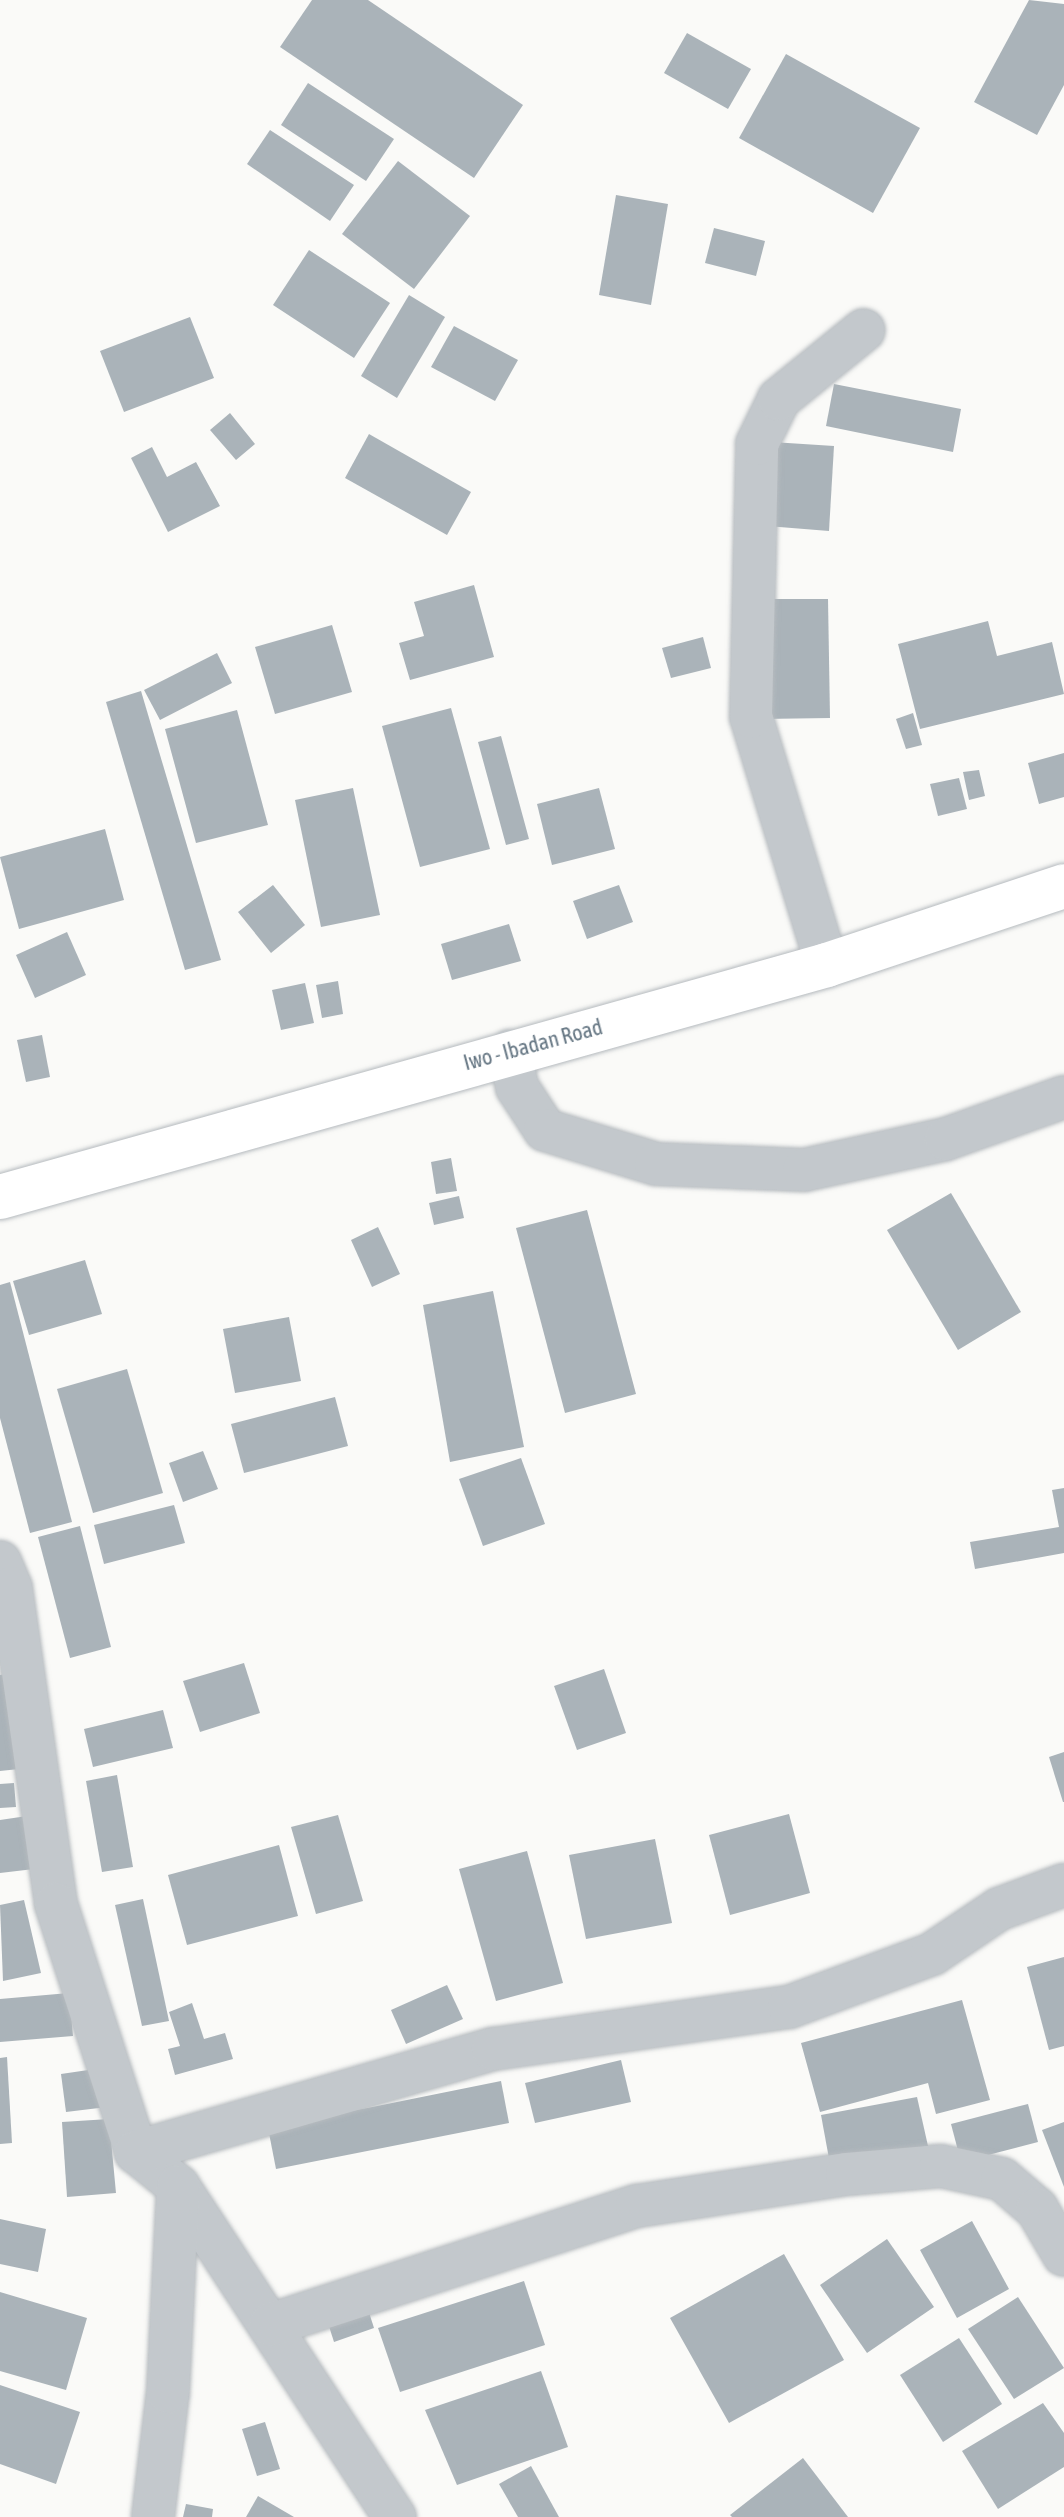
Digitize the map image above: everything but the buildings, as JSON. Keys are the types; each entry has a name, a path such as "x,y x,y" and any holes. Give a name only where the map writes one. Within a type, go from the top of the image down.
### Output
{"main road":[{"name":"Iwo - Ibadan Road","path":"0,1197 510,1051 827,965 1064,886"}],"street":[{"path":"827,965 751,717 757,444 779,399 864,330"},
{"path":"510,1051 517,1087 545,1130 656,1164 804,1170 946,1139 1064,1097"},
{"path":"0,1562 11,1588 56,1904 136,2152 178,2186 395,2517"},
{"path":"136,2152 493,2049 789,2007 932,1954 999,1909 1064,1885"},
{"path":"270,2325 637,2206 847,2174 941,2166 1002,2179 1037,2209 1064,2255"},
{"path":"153,2517 168,2392 178,2186"}]}
